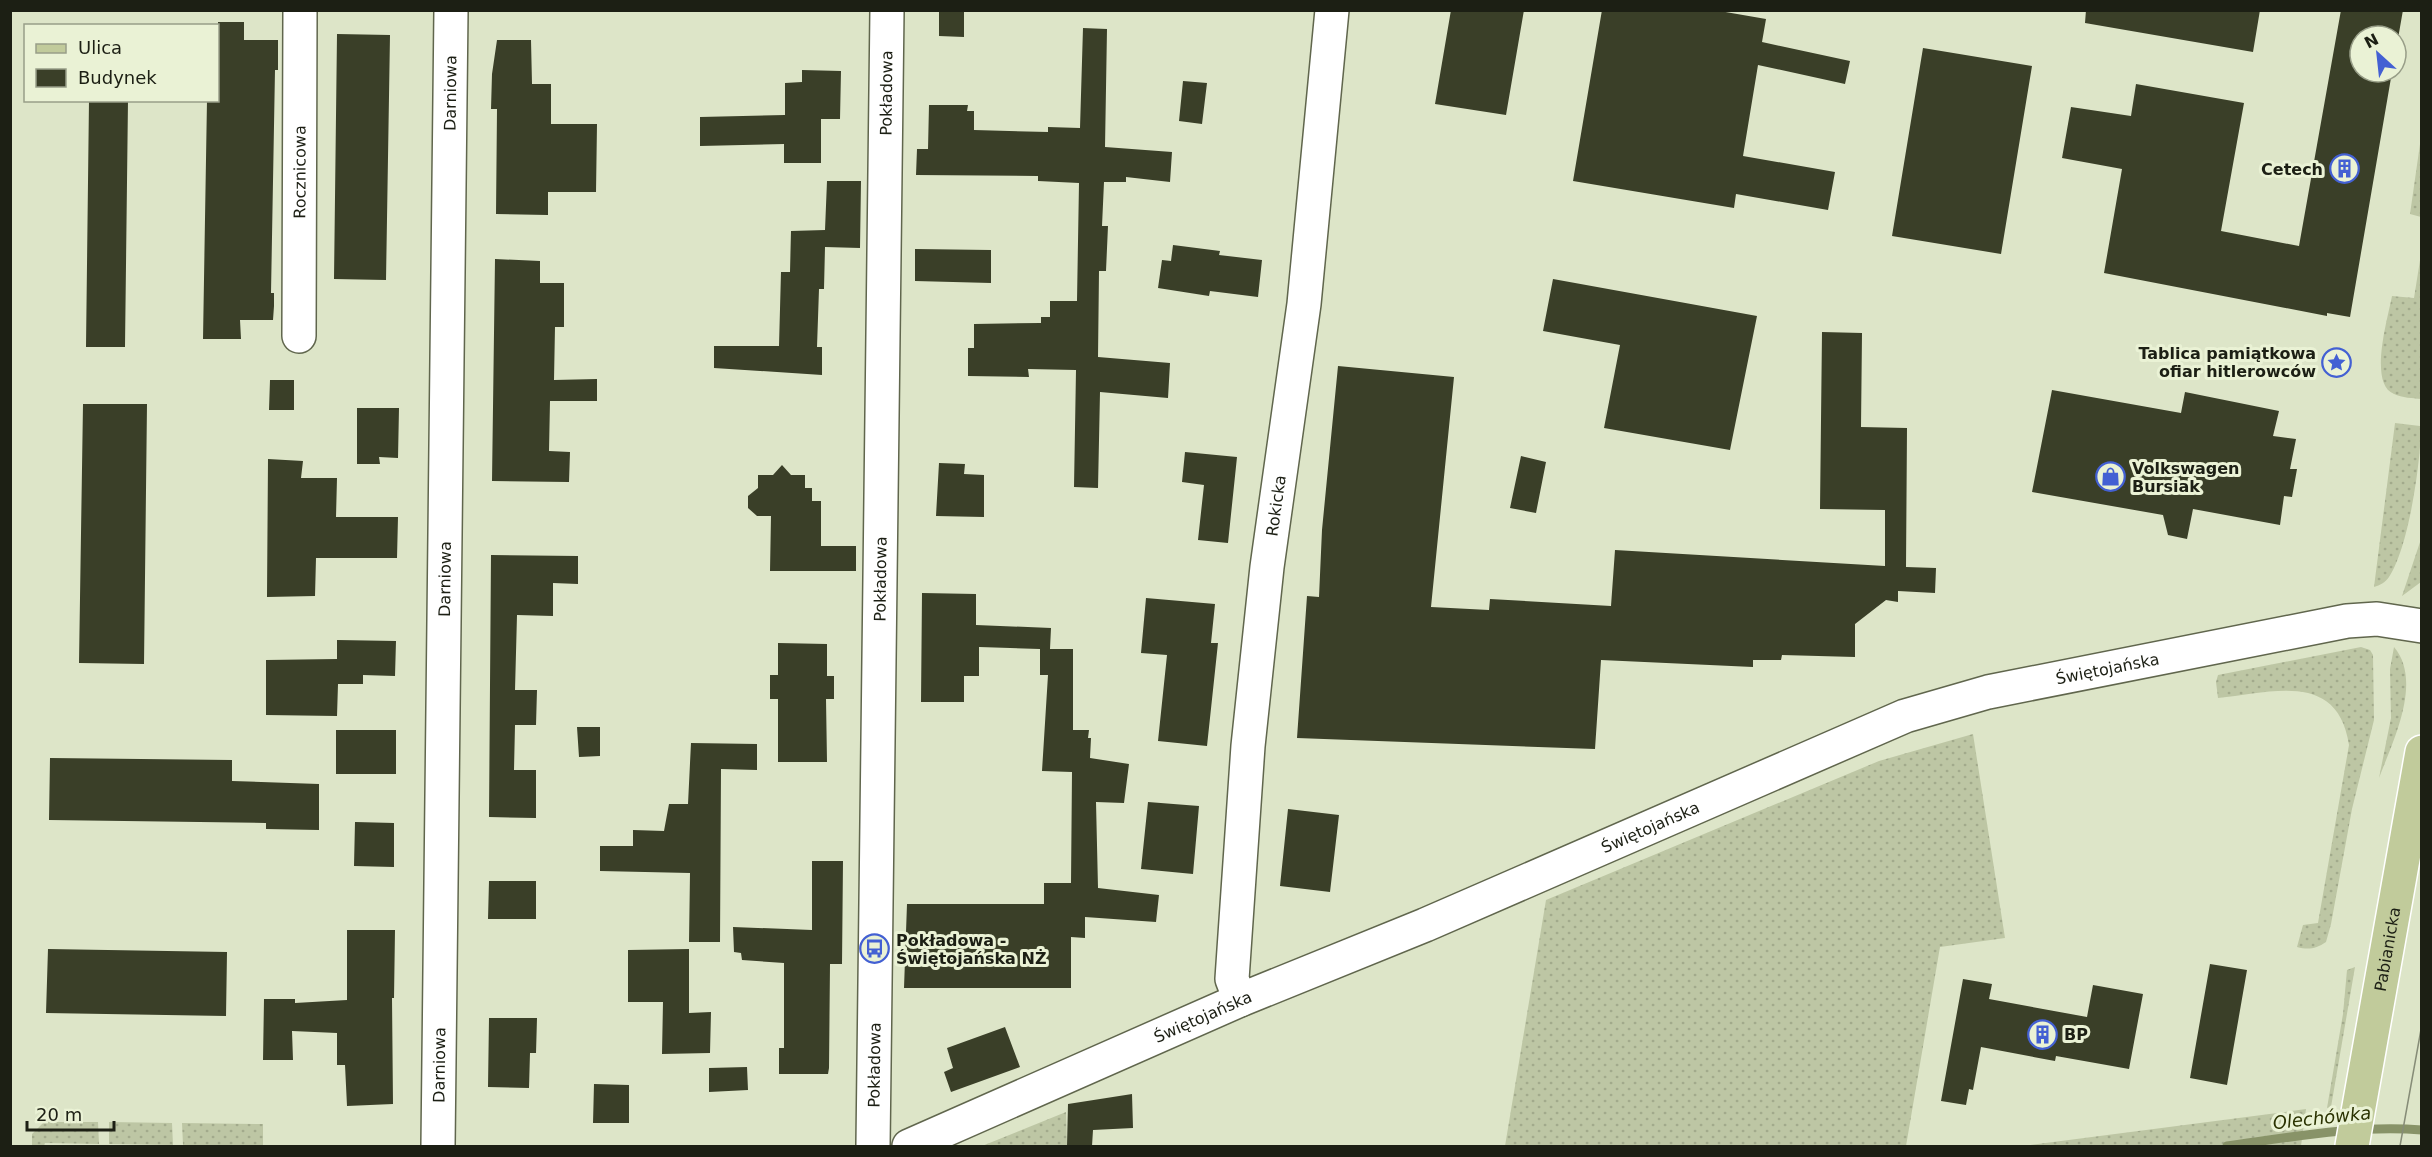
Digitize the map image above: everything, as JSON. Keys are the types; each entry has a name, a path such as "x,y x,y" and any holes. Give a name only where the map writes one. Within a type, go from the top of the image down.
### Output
{"main road":[{"name":"Pabianicka","path":"2352,1146 2421,752"}],"street":[{"name":"Rocznicowa","path":"299,336 300,10"},
{"name":"Darniowa","path":"438,1146 451,10"},
{"name":"Pokładowa","path":"873,1146 887,10"},
{"name":"Rokicka","path":"1240,1000 1232,979 1246,775 1267,567 1304,304 1332,10"},
{"name":"Świętojańska","path":"909,1146 1240,1000 1425,925 1905,716 1988,692 2347,621 2377,619 2421,626"}],"green space":[{"path":"2421,137 2421,217 2410,214"},
{"path":"2421,254 2421,399 2397,395 2386,388 2382,378 2381,364 2384,334 2392,296 2414,298"},
{"path":"2421,420 2417,478 2403,545 2389,577 2382,584 2374,587 2395,423 2420,426"},
{"path":"2421,539 2421,582 2402,596"},
{"path":"2361,647 2370,650 2373,655 2374,720 2352,809 2326,942 2308,949 2301,948 2297,947 2303,925 2318,923 2349,745 2342,721 2332,706 2317,696 2281,691 2218,698 2216,682 2218,675"},
{"path":"2394,647 2402,661 2406,677 2406,694 2398,729 2379,778 2391,718 2390,669"},
{"path":"1973,734 2005,938 1940,947 1906,1146 1505,1146 1546,900 1879,761"},
{"path":"2355,967 2331,1107 2327,1108 2343,1014 2347,970"},
{"path":"2306,1109 2301,1146 2023,1146 2285,1112"},
{"path":"1066,1112 1067,1146 982,1146"},
{"path":"44,1122 98,1122 99,1144 45,1143 44,1146 32,1146 32,1134"},
{"path":"109,1122 172,1123 173,1145 109,1144"},
{"path":"182,1123 263,1124 263,1146 183,1145"}],"building":[{"path":"939,10 964,10 964,37 939,36"},
{"path":"1451,10 1524,10 1506,115 1435,104"},
{"path":"1602,10 1714,10 1766,19 1762,42 1850,61 1845,84 1758,65 1743,156 1835,172 1828,210 1736,194 1734,208 1573,181"},
{"path":"2086,10 2260,10 2253,52 2085,23"},
{"path":"2341,10 2403,10 2401,24 2348,24 2348,84 2390,84 2350,317 2327,313 2327,316 2104,273 2122,169 2062,158 2071,107 2131,116 2136,84 2244,103 2221,231 2299,246"},
{"path":"218,22 244,22 244,40 278,40 278,70 275,70 271,293 274,293 273,320 240,320 241,339 203,339 207,102 219,102"},
{"path":"1083,28 1107,29 1105,147 1172,152 1170,182 1126,177 1126,182 1104,182 1102,226 1108,226 1106,271 1099,271 1098,357 1170,363 1168,398 1100,392 1098,488 1074,487 1076,370 1028,369 1029,377 968,376 968,348 974,348 974,324 1041,323 1041,317 1050,317 1050,301 1077,301 1079,183 1038,181 1038,176 916,175 917,149 928,149 929,105 968,105 967,111 974,111 974,130 1048,132 1048,127 1080,128"},
{"path":"337,34 390,35 386,280 334,279"},
{"path":"497,40 531,40 532,84 551,84 551,124 597,124 596,192 548,192 548,215 496,214 497,109 491,109 492,74"},
{"path":"1923,48 2032,66 2001,254 1892,236"},
{"path":"802,70 841,71 840,119 821,119 821,163 784,163 784,144 700,146 700,117 785,115 785,83 802,82"},
{"path":"1183,81 1207,83 1202,124 1179,121"},
{"path":"89,102 128,102 125,347 86,347"},
{"path":"827,181 861,181 860,248 825,247 824,289 819,289 817,347 822,347 822,375 714,368 714,346 779,346 781,272 790,272 791,231 825,230"},
{"path":"1173,245 1220,251 1219,255 1262,260 1258,297 1210,291 1209,296 1158,288 1162,260 1171,261"},
{"path":"915,249 991,250 991,283 915,281"},
{"path":"495,259 540,261 540,283 564,283 564,327 555,327 554,380 597,379 597,401 550,401 549,451 570,452 569,482 492,481"},
{"path":"1553,279 1757,316 1730,450 1604,428 1620,345 1543,331"},
{"path":"1822,332 1862,333 1861,427 1907,428 1906,567 1936,568 1935,593 1898,591 1898,602 1886,600 1855,624 1855,657 1782,655 1781,660 1753,660 1753,667 1601,660 1595,749 1297,738 1307,596 1319,597 1322,530 1338,366 1454,377 1431,607 1489,610 1490,599 1611,606 1615,550 1885,566 1885,510 1820,509"},
{"path":"270,380 294,380 294,410 269,410"},
{"path":"2052,390 2181,413 2185,392 2279,411 2273,436 2296,439 2290,469 2297,469 2292,497 2284,496 2280,525 2193,509 2187,539 2168,535 2163,515 2032,492"},
{"path":"83,404 147,404 144,664 79,663"},
{"path":"357,408 399,408 398,458 379,457 380,464 357,464"},
{"path":"1185,452 1237,457 1228,543 1198,540 1204,485 1182,482"},
{"path":"1521,456 1546,462 1536,513 1510,508"},
{"path":"268,459 303,461 301,478 337,478 336,517 398,517 397,558 316,558 315,596 267,597"},
{"path":"939,463 965,464 964,474 984,475 984,517 936,516"},
{"path":"782,465 791,475 805,475 805,488 812,488 812,501 821,501 821,546 856,546 856,571 770,571 771,516 757,516 748,508 748,496 758,488 758,475 773,475"},
{"path":"491,555 578,556 578,584 553,583 553,616 517,615 515,690 537,690 536,725 515,725 514,770 536,770 536,818 489,817"},
{"path":"922,593 976,594 976,625 1051,628 1050,649 1073,649 1073,730 1089,730 1090,758 1129,764 1124,803 1096,802 1098,888 1159,895 1156,922 1085,917 1085,938 1071,937 1071,988 904,988 907,904 1044,904 1044,883 1071,883 1072,772 1042,771 1048,675 1040,675 1040,649 979,647 979,676 964,676 964,702 921,702"},
{"path":"1146,598 1215,604 1211,643 1218,643 1207,746 1158,741 1167,655 1141,653"},
{"path":"337,640 396,641 395,676 363,675 363,684 338,684 337,716 266,715 266,660 337,659"},
{"path":"778,643 827,644 827,676 834,676 834,699 826,699 827,762 778,762 778,699 770,699 770,675 778,675"},
{"path":"577,727 600,727 600,756 579,757"},
{"path":"336,730 396,730 396,774 336,774"},
{"path":"691,743 757,744 757,770 721,769 720,942 689,942 690,873 600,871 600,846 633,846 633,830 664,831 669,804 688,804"},
{"path":"50,758 232,760 232,781 319,784 319,830 266,829 266,823 49,820"},
{"path":"1148,802 1199,806 1193,874 1141,869"},
{"path":"1288,809 1339,815 1330,892 1280,886"},
{"path":"355,822 394,823 394,867 354,866"},
{"path":"812,861 843,861 842,964 830,964 829,1068 828,1074 779,1074 779,1048 784,1048 784,963 742,960 741,953 734,952 733,927 812,930"},
{"path":"489,881 536,881 536,919 488,919"},
{"path":"347,930 395,930 394,998 392,998 393,1104 347,1106 345,1065 337,1065 337,1033 292,1031 293,1060 263,1060 264,999 295,999 295,1003 347,1000"},
{"path":"48,949 227,952 226,1016 46,1013"},
{"path":"689,949 689,1013 711,1012 710,1053 662,1054 663,1002 628,1002 628,950"},
{"path":"2210,964 2247,970 2227,1085 2190,1078"},
{"path":"1963,979 1992,984 1989,999 2087,1017 2093,985 2143,994 2129,1069 2056,1056 2055,1061 1981,1047 1973,1090 1969,1089 1966,1105 1941,1101"},
{"path":"489,1018 537,1018 536,1053 530,1053 529,1088 488,1087"},
{"path":"1005,1027 1020,1067 951,1092 944,1072 953,1068 947,1048"},
{"path":"747,1067 748,1090 709,1092 709,1068"},
{"path":"594,1084 629,1085 629,1123 593,1123"},
{"path":"1132,1094 1133,1128 1093,1130 1092,1146 1067,1146 1068,1104"}],"waterway":[{"name":"Olechówka","path":"2227,1146 2348,1130 2422,1130"}],"tram line":[{"path":"2400,1146 2422,1024"}],"place":[{"name":"Cetech","path":"2344,169"},
{"name":"Tablica pamiątkowa ofiar hitlerowców","path":"2337,362"},
{"name":"Volkswagen Bursiak","path":"2111,477"},
{"name":"Pokładowa - Świętojańska NŻ","path":"875,949"},
{"name":"BP","path":"2043,1034"}]}
